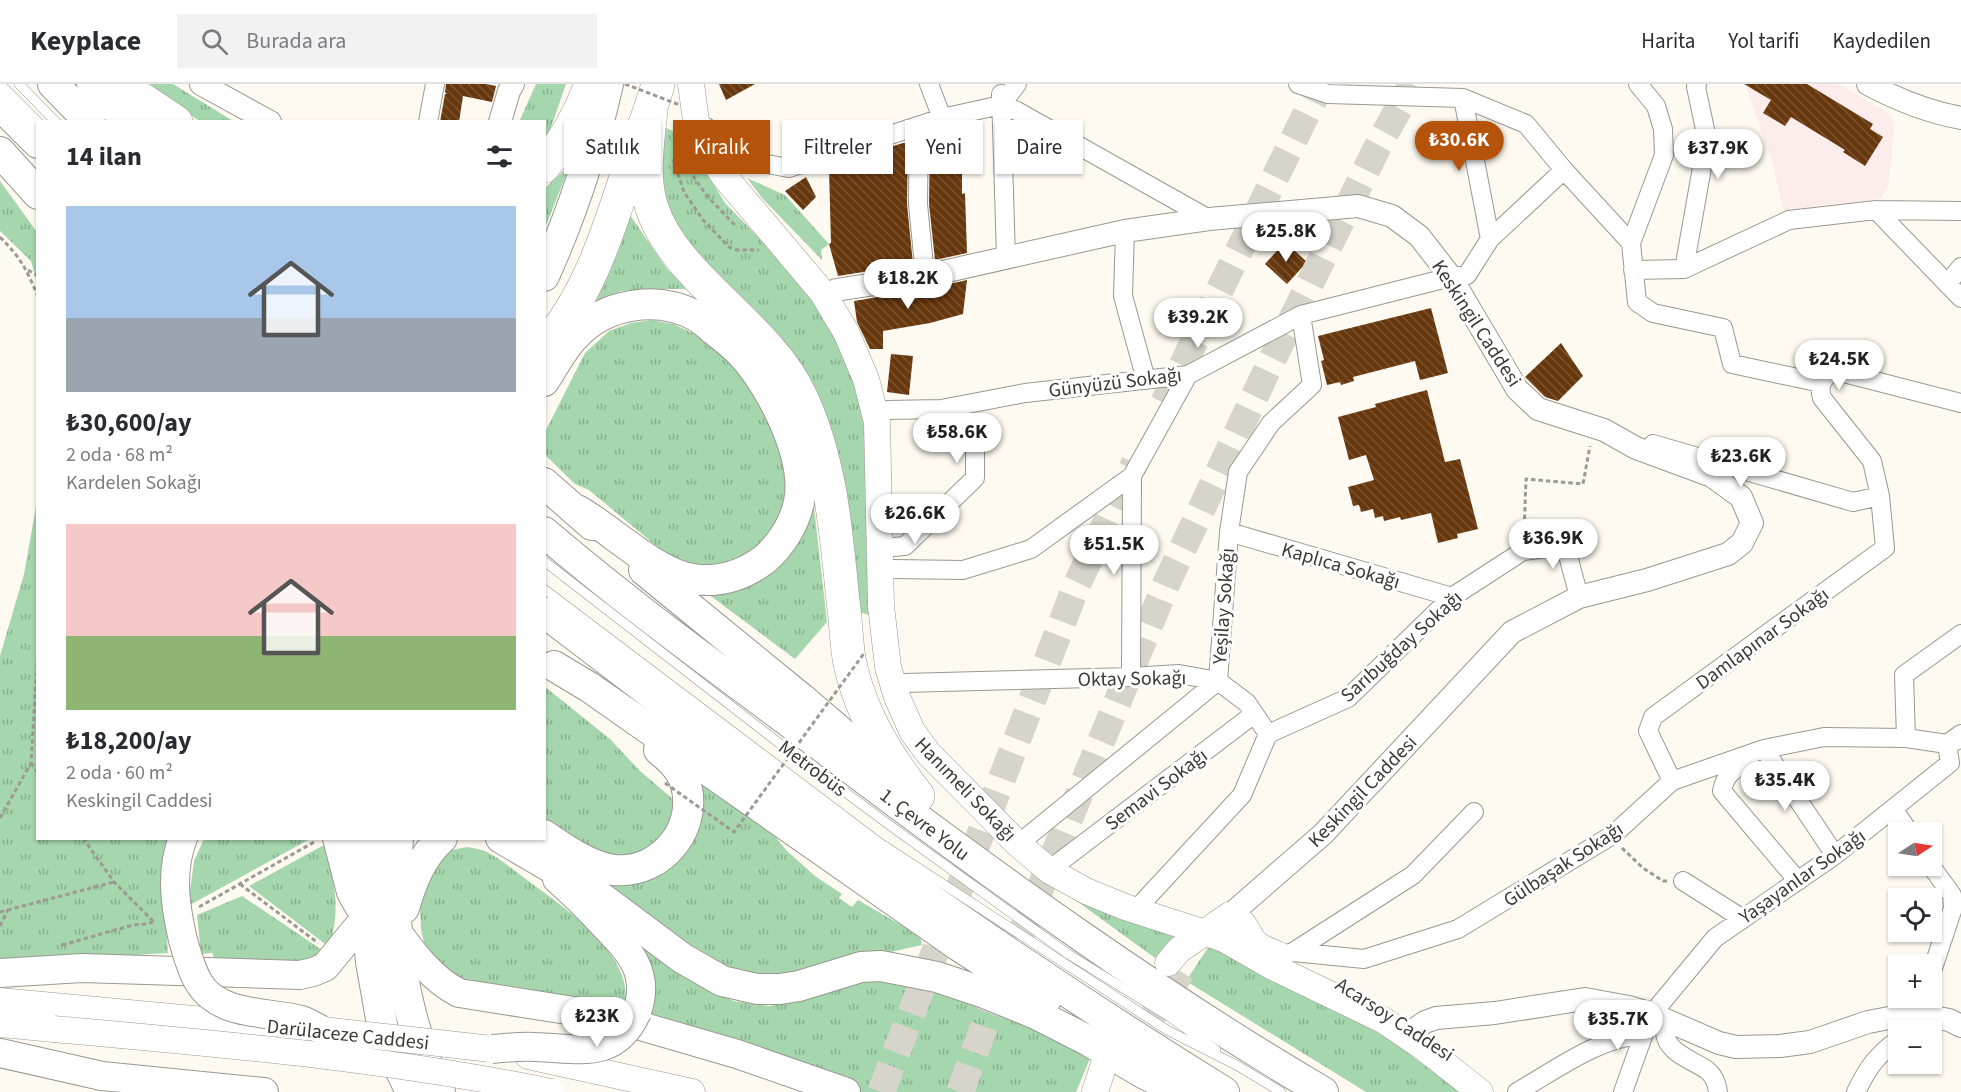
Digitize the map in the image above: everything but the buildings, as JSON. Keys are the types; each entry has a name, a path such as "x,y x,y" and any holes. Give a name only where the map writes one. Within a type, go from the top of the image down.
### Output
{"highway":[{"path":"53,84 88,120"},
{"path":"92,84 127,120"},
{"path":"119,84 173,120"},
{"path":"546,164 560,147 572,126 591,84"},
{"path":"546,271 585,173 608,84"},
{"path":"546,344 562,327 593,266 610,227 637,144 665,97"},
{"path":"665,97 646,167 652,206 664,232 682,258 773,352 800,394 817,434 828,480 837,539 850,662 857,690 867,718 901,774 918,796"},
{"path":"0,105 36,141"},
{"path":"0,147 36,180"},
{"path":"0,152 36,192"},
{"path":"546,378 575,336 593,321 615,309 632,305 653,304 675,307 697,316 741,354 763,383 775,405 795,453 800,484 799,502 790,528 773,552 757,565 736,576 693,579 671,573 577,510"},
{"path":"546,485 681,601 757,661 892,777 918,796 978,848 1020,894"},
{"name":"1. Çevre Yolu","path":"546,536 556,556 726,675 1020,894 1148,981 1323,1092"},
{"path":"546,614 867,855 1034,969 1155,1050 1231,1079"},
{"path":"510,840 540,847 597,866 615,870 636,869 667,853 680,838 687,817 684,778 678,767 549,663"},
{"path":"549,663 598,694 956,944 1177,1090"},
{"path":"339,840 352,892 367,916"},
{"path":"368,840 367,916 371,963 385,1041"},
{"path":"398,840 397,931 409,1000 423,1051 440,1092"},
{"path":"397,931 419,867 439,840"},
{"path":"540,847 595,893 682,958 722,981 757,989 780,989 799,986 861,967 881,966 937,978 1034,1012 1177,1090"}],"main road":[{"name":"Hanımeli Sokağı","path":"697,84 705,120"},
{"name":"Hanımeli Sokağı","path":"665,97 697,128 703,144 724,176 829,291"},
{"name":"Hanımeli Sokağı","path":"735,174 782,230 813,260 866,352 879,384 898,684 920,726 1023,841 1054,867 1184,925 1215,925"},
{"path":"182,840 176,858 171,926 200,984 211,996 236,1009 304,1021 322,1030"},
{"path":"492,1049 535,1047 582,1050 599,1048 611,1043 632,1023 641,1000 642,986 639,970 629,951 587,906 540,847"},
{"path":"0,973 82,968 300,975 325,967 367,916"},
{"name":"Acarsoy Caddesi","path":"1480,1092 1411,1032 1356,988 1287,954 1261,948 1252,939 1244,923 1215,925 1224,939 1261,961 1383,1020 1411,1032 1430,1037 1499,1092"},
{"path":"1175,968 1179,950 1215,925"},
{"path":"397,931 434,976 446,987 459,993 599,1015 644,1026 737,1054 846,1092"},
{"name":"Darülaceze Caddesi","path":"0,1001 322,1030 492,1049 692,1092"},
{"name":"Darülaceze Caddesi","path":"0,1024 275,1050 394,1066 551,1092"},
{"path":"385,1041 398,1092"},
{"path":"385,1041 410,1092"},
{"path":"0,1053 152,1087 264,1092"},
{"path":"1095,1092 1109,1076"}],"street":[{"path":"428,120 435,84"},
{"path":"929,84 942,118"},
{"path":"1002,84 1006,257"},
{"path":"1001,105 1017,84"},
{"path":"1298,84 1328,94 1463,98 1526,123 1564,170 1631,243"},
{"path":"1638,84 1656,106 1663,129 1664,155 1631,243 1637,302 1653,313 1723,328 1732,364 1821,383"},
{"path":"1684,269 1706,145 1697,84"},
{"path":"1868,84 1892,97 1942,115 1961,118"},
{"path":"204,85 266,120"},
{"path":"501,120 511,86"},
{"path":"1463,98 1490,239"},
{"path":"936,120 1001,105 1017,111 1209,219"},
{"path":"770,165 789,168 905,131"},
{"path":"1490,239 1564,170"},
{"path":"918,174 918,204 925,276"},
{"name":"Keskingil Caddesi","path":"829,291 925,276 1125,231 1209,219 1358,206 1392,216 1419,236 1450,277 1517,388 1538,409 1599,428 1636,448 1712,476 1741,497 1752,523 1742,543 1728,554 1647,580 1579,597 1512,632 1323,834 1215,925"},
{"path":"1633,270 1684,269 1789,220 1876,210 1961,211"},
{"path":"1876,210 1961,298"},
{"path":"1125,231 1123,296 1146,380"},
{"name":"Günyüzü Sokağı","path":"881,410 941,409 1025,393 1188,375 1301,315 1450,277 1467,275 1490,239"},
{"path":"1947,284 1961,267"},
{"name":"Yeşilay Sokağı","path":"1023,841 1218,681 1229,532 1238,472 1271,423 1312,385 1301,315"},
{"path":"1599,428 1853,502 1880,496 1872,461 1822,398 1821,383 1828,374 1836,371 1961,403"},
{"path":"889,555 963,570 1031,549 1132,476 1188,375"},
{"path":"889,555 905,546 975,478 975,443 962,421 941,409"},
{"path":"1131,677 1132,476"},
{"name":"Damlapınar Sokağı","path":"1672,781 1648,731 1653,717 1885,548 1880,496"},
{"name":"Kaplıca Sokağı","path":"1229,532 1452,597"},
{"path":"1523,551 1562,546 1566,548 1579,597"},
{"name":"Sarıbuğday Sokağı","path":"1268,734 1348,699 1452,597 1523,551"},
{"path":"1906,738 1904,675 1961,634"},
{"name":"Oktay Sokağı","path":"898,684 1179,674 1218,681 1247,703 1268,734"},
{"name":"Semavi Sokağı","path":"1054,867 1254,714"},
{"path":"1140,906 1242,795 1268,734"},
{"name":"Gülbaşak Sokağı","path":"1287,954 1364,959 1458,929 1610,837 1672,781 1766,751 1824,737 1956,739"},
{"name":"Yaşayanlar Sokağı","path":"1652,1026 1715,938 1835,855 1956,766 1956,739"},
{"path":"1798,881 1722,791 1724,781 1736,768 1766,751 1835,855"},
{"path":"1894,810 1902,822"},
{"path":"1287,954 1413,875 1474,812"},
{"path":"1938,876 1952,895 1953,908 1938,954"},
{"path":"1683,881 1743,919"},
{"path":"1411,1032 1516,1022 1572,1012 1601,1013 1632,1017 1702,1047 1739,1057 1760,1058 1806,1052 1835,1045 1916,1017 1949,1020 1961,1026"},
{"path":"1916,1017 1961,1033"},
{"path":"1517,1092 1607,1041 1652,1026"},
{"path":"1623,1092 1652,1026"},
{"path":"1652,1026 1679,1053 1708,1071 1716,1081 1718,1092"},
{"path":"1856,1092 1868,1069 1880,1053 1888,1047"}],"lane":[{"path":"0,84 36,120"},
{"path":"19,84 54,120"},
{"name":"Metrobüs","path":"556,556 779,743 1068,954 1170,1017 1231,1079"},
{"name":"Metrobüs","path":"546,591 880,843 1167,1030 1231,1079 1281,1092"}],"path":[{"path":"625,84 665,97"},
{"path":"672,152 684,192 703,220 729,247 737,250 761,250"},
{"path":"0,237 16,253 27,269 36,292"},
{"path":"27,269 36,275"},
{"path":"1523,551 1526,479 1582,484 1599,428"},
{"path":"665,783 734,832 865,652"},
{"path":"0,818 30,763 36,677"},
{"path":"30,763 36,770"},
{"path":"1610,837 1643,868 1663,881 1683,881"},
{"path":"84,840 114,882 171,926"},
{"path":"58,946 133,925 171,926 317,840"},
{"path":"0,912 114,882"},
{"path":"240,884 335,956"},
{"path":"0,926 8,910"}],"shaded area":[{"path":"1745,84 1839,84 1885,111 1895,123 1888,188 1880,199 1813,206 1785,218 1773,165"}],"green space":[{"path":"138,84 173,84 231,120 198,120"},
{"path":"536,84 566,84 546,137 546,120 520,120"},
{"path":"662,126 673,131 673,174 707,174 725,203 810,290 858,374 870,447 873,616 859,612 848,527 702,261 661,200"},
{"path":"564,171 564,174 566,174 546,225 546,187"},
{"path":"747,178 785,195 829,244 821,250 822,260 763,199"},
{"path":"0,181 36,231 36,278 31,261 0,231"},
{"path":"630,215 667,269 688,289 621,291 596,301"},
{"path":"652,320 673,324 697,335 723,355 751,388 771,422 790,488 772,534 743,559 710,566 685,563 660,549 589,490 575,484 546,456 546,430 585,353 609,331 631,323"},
{"path":"36,507 36,840 171,840 163,881 168,953 0,963 0,656 24,574"},
{"path":"814,507 827,622 795,659 708,594 732,592 759,581 777,569 798,543"},
{"path":"546,688 610,739 639,770 675,801 673,822 652,852 619,863 546,823"},
{"path":"696,777 768,828 787,851 815,876 842,894 839,898 852,907 858,900 920,936 922,945 797,973 773,976 745,972 725,967 661,926 595,876 648,877"},
{"path":"204,840 308,840 188,906 194,861"},
{"path":"324,845 331,871 336,908 329,947 249,886"},
{"path":"467,847 485,851 506,864 577,918 609,952 620,971 625,989 623,1008 609,1025 589,1035 611,1012 495,990 448,975 425,947 421,930 420,905 435,863 452,850"},
{"path":"1030,867 1175,934 1155,958"},
{"path":"242,896 322,950 316,959 305,963 217,964 212,953 201,954 197,915"},
{"path":"634,940 708,990 734,1001 769,1006 804,1000 870,979 900,983 991,1006 1091,1056 1076,1092 861,1092 647,1014"},
{"path":"1209,946 1326,1003 1387,1038 1461,1092 1366,1092 1186,981"}],"tunnel":[{"path":"1164,403 1321,84"},
{"path":"960,1092 990,1010 1167,582 1269,366 1378,146 1412,84"},
{"path":"881,1092 1077,584 1135,463"},
{"path":"1127,1055 1182,972"}]}
